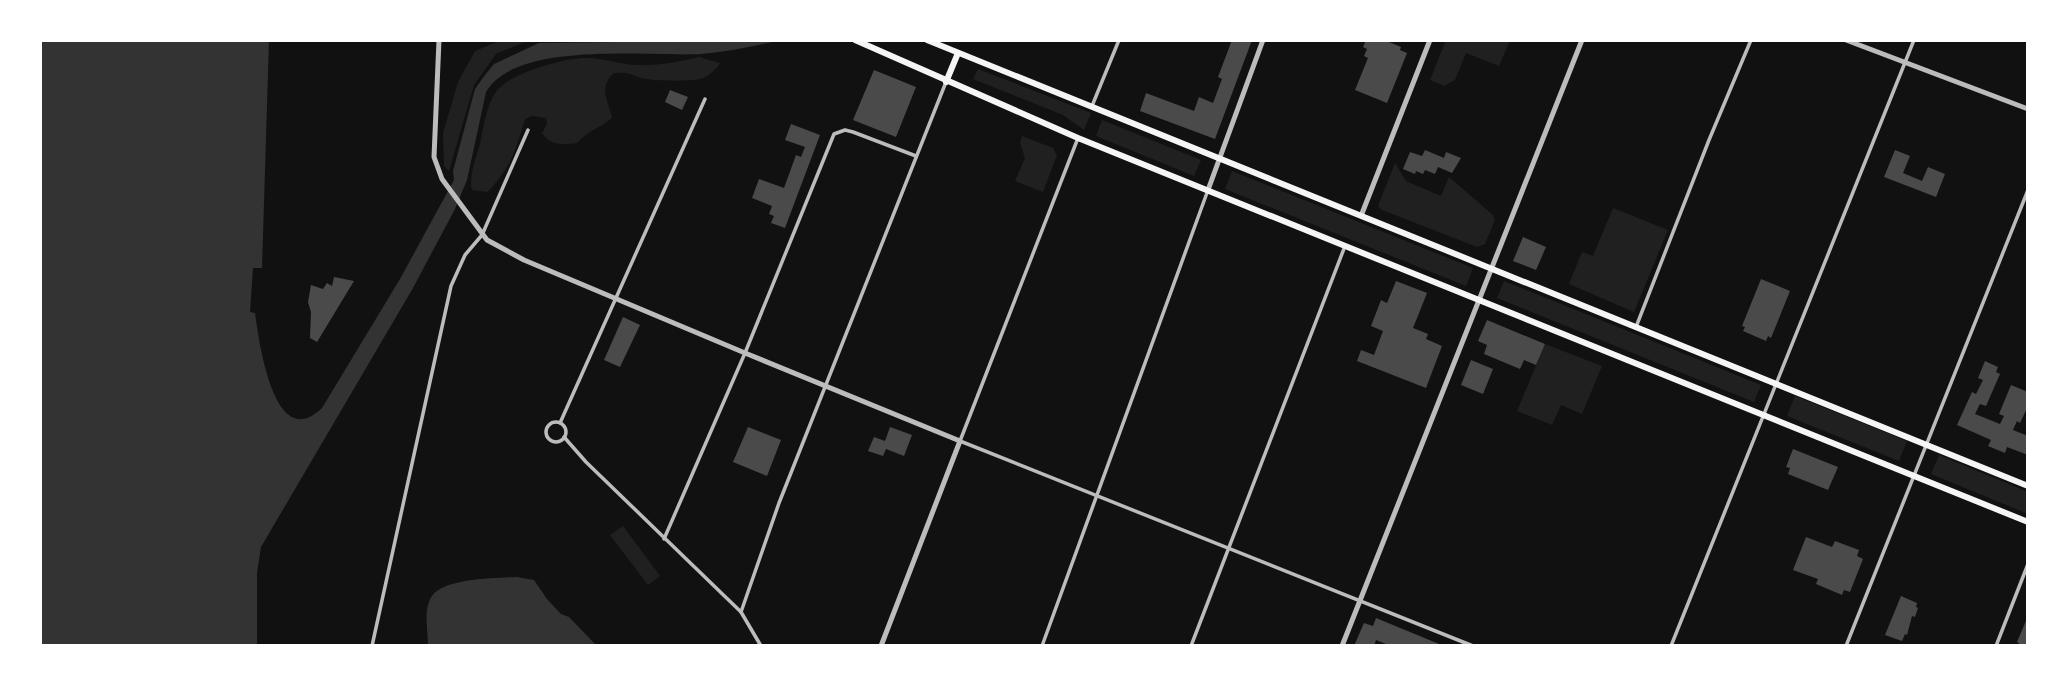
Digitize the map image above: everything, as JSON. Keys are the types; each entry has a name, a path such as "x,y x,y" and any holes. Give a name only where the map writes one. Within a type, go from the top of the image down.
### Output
{"main road":[{"path":"855,40 1078,138 2028,522"},
{"path":"927,40 2028,486"},
{"path":"946,82 958,53"}],"street":[{"path":"439,40 434,157 442,179 473,224 482,235 503,250 746,354 1473,646"},
{"path":"1092,107 1119,40"},
{"path":"1042,646 1263,40"},
{"path":"1361,216 1430,40"},
{"path":"1342,646 1582,40"},
{"path":"1636,327 1751,40"},
{"path":"1846,40 2028,108"},
{"path":"1671,646 1914,40"},
{"path":"741,612 779,503 946,82"},
{"path":"561,423 705,99"},
{"path":"372,646 451,286 465,255 482,235 528,130"},
{"path":"664,539 746,354 834,134 845,130 853,132 916,156"},
{"path":"881,646 1078,138"},
{"path":"1846,646 2028,190"},
{"path":"1191,646 1345,246"},
{"path":"554,422 561,423 566,430 564,437 554,442 547,434 549,425 554,422"},
{"path":"564,437 586,462 741,612 761,646"},
{"path":"1996,646 2028,564"}],"shaded area":[{"path":"40,40 269,40 262,268 253,268 250,312 255,313 260,346 272,389 281,406 292,417 306,419 322,408 400,279 454,180 453,171 475,89 494,64 539,43 781,40 701,54 618,54 554,58 525,65 502,76 486,92 467,180 455,209 413,288 261,547 257,573 257,646 40,646"},
{"path":"502,40 529,40 496,54 474,85 449,171 444,166 443,133 458,82 475,51"},
{"path":"1446,40 1510,40 1499,66 1466,53 1455,80 1444,86 1430,80"},
{"path":"699,57 720,63 703,78 691,80 654,80 628,73 614,73 605,89 612,118 577,143 562,144 549,140 542,133 547,124 546,118 532,116 525,119 515,149 501,176 487,192 472,190 472,171 486,115 495,93 511,80 535,69 573,59 644,65"},
{"path":"978,69 1091,113 1084,130 1063,115 973,79"},
{"path":"1102,120 1201,160 1194,176 1096,136"},
{"path":"1022,136 1053,148 1057,155 1043,192 1015,181 1025,158 1020,143"},
{"path":"1395,163 1406,181 1441,196 1449,177 1493,215 1495,220 1485,244 1477,247 1382,210 1378,206"},
{"path":"1232,171 1473,268 1466,286 1225,189"},
{"path":"1613,208 1668,230 1634,312 1569,284 1582,252 1593,256"},
{"path":"1504,281 1761,385 1754,402 1497,298"},
{"path":"1545,344 1602,366 1582,414 1561,405 1552,425 1517,411"},
{"path":"1795,396 1907,441 1899,461 1787,416"},
{"path":"1939,455 2028,492 2028,514 1931,474"},
{"path":"623,526 660,576 648,585 610,535"},
{"path":"517,577 534,580 561,614 569,617 597,646 428,646 429,601 438,590 471,580"}],"building":[{"path":"1232,40 1252,40 1215,139 1140,111 1146,93 1194,111 1199,97 1213,103 1222,79 1218,77"},
{"path":"1366,40 1384,40 1401,47 1400,50 1407,53 1387,103 1355,90 1368,58 1364,56 1367,49 1363,47"},
{"path":"874,70 916,87 896,137 853,120"},
{"path":"670,90 688,97 682,110 665,102"},
{"path":"791,124 820,135 785,228 771,223 774,216 769,214 772,206 752,198 759,179 784,188 796,155 801,157 805,147 785,140"},
{"path":"1425,150 1444,158 1446,152 1461,158 1452,173 1438,167 1435,174 1425,170 1423,174 1416,171 1415,174 1403,169 1410,152 1422,156"},
{"path":"1895,150 1910,156 1903,173 1922,181 1928,167 1945,174 1936,197 1884,177"},
{"path":"1523,237 1546,247 1536,270 1513,261"},
{"path":"334,277 354,281 317,342 310,338 311,312 308,302 311,285 323,289 327,283 332,286"},
{"path":"1761,279 1790,291 1771,338 1768,336 1766,341 1743,331 1745,327 1742,326"},
{"path":"1396,281 1427,293 1413,328 1428,334 1426,339 1442,346 1426,388 1357,361 1361,350 1374,355 1383,331 1371,326 1381,300 1387,303"},
{"path":"623,317 640,325 620,367 604,360"},
{"path":"1487,320 1545,344 1536,365 1524,360 1520,369 1484,354 1487,345 1478,341"},
{"path":"1471,360 1493,369 1483,394 1461,385"},
{"path":"1985,361 1998,367 1996,372 2000,374 1986,406 1980,404 1975,414 2000,424 2004,416 1999,414 2011,385 2028,392 2028,406 2020,423 2017,421 2013,430 2028,436 2028,455 2007,447 2005,453 1988,446 1991,440 1957,425 1972,392 1976,394 1983,380 1978,378"},
{"path":"748,427 781,440 767,476 733,462"},
{"path":"890,427 912,435 904,456 886,449 883,456 868,451 874,437 885,441"},
{"path":"1793,449 1838,467 1828,490 1788,474 1790,468 1786,467"},
{"path":"1806,537 1832,547 1835,541 1859,550 1857,556 1863,559 1850,592 1844,590 1842,595 1816,584 1818,579 1793,570"},
{"path":"1901,596 1917,603 1918,608 1902,641 1885,635"},
{"path":"2028,616 2028,646 2022,646 2017,642"},
{"path":"1376,618 1444,646 1391,646 1376,640 1374,646 1354,646 1364,623 1373,626"}]}
